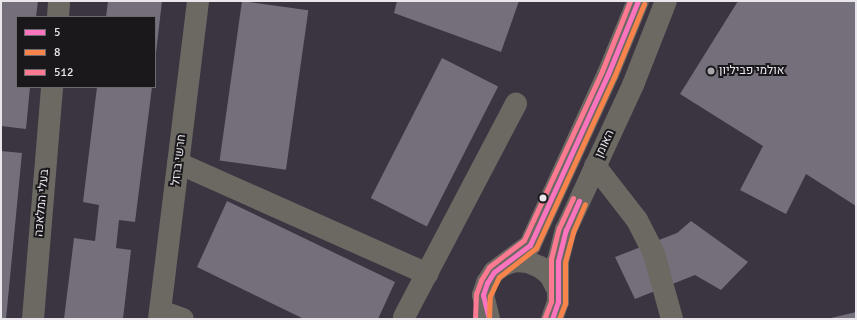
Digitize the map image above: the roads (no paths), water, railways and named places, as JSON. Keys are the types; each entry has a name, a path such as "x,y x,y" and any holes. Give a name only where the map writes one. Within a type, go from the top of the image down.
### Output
{"street":[{"path":"58,16 59,1"},
{"name":"חרשי ברזל","path":"160,315 198,1"},
{"path":"485,315 483,295 487,283 494,272 530,245 608,74 638,1"},
{"name":"האומן","path":"555,318 558,302 558,261 566,230 633,85 666,1"},
{"name":"בעלי המלאכה","path":"32,319 52,88"},
{"path":"404,317 516,104"},
{"path":"178,163 427,274"},
{"path":"595,166 637,220 654,254 672,319"},
{"path":"503,265 515,261 528,262 540,267 550,275 557,290"},
{"path":"160,315 183,319"}],"place":[{"name":"אולמי פביליון","path":"711,71"}]}
